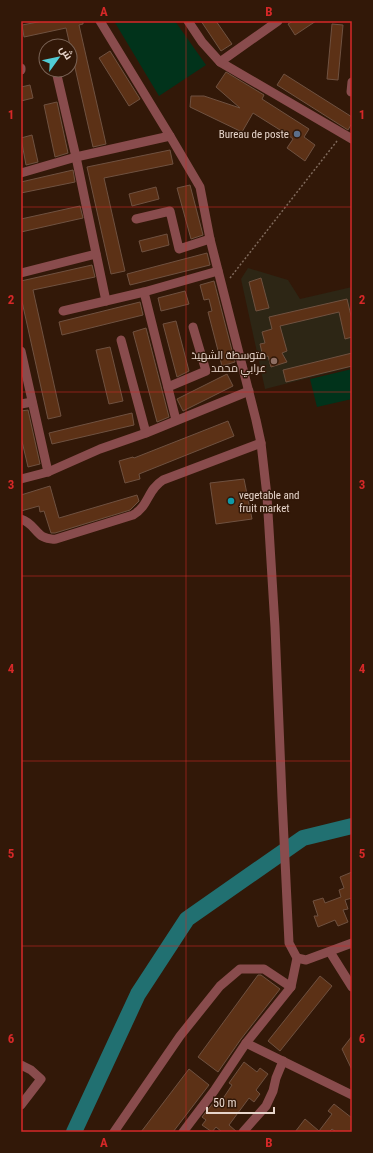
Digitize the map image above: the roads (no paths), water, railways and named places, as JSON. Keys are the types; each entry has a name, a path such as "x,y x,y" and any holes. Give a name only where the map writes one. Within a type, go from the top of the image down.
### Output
{"street":[{"path":"100,21 200,187 210,239 261,443 267,496 275,627 289,943 297,958 291,987 246,1043 214,1091 183,1132"},
{"path":"188,21 202,42 220,62 352,139"},
{"path":"220,62 278,21"},
{"path":"58,78 106,301"},
{"path":"351,92 352,82"},
{"path":"21,173 76,158 170,136"},
{"path":"136,219 170,211 179,249 210,239"},
{"path":"21,273 96,254"},
{"path":"64,310 144,292 218,271"},
{"path":"144,292 176,420"},
{"path":"168,387 206,371 192,327"},
{"path":"121,340 146,433"},
{"path":"21,351 48,472"},
{"path":"21,479 48,472 100,449 146,433 248,391"},
{"path":"21,404 32,402"},
{"path":"21,519 28,522 39,535 47,539 56,539 136,513 143,507 155,486 163,480 261,443"},
{"path":"297,958 306,960 352,943"},
{"path":"330,952 352,987"},
{"path":"114,1132 180,1036 220,986 240,969 264,969 291,987"},
{"path":"246,1043 352,1095"},
{"path":"243,1132 266,1106 273,1091 276,1078 283,1061"},
{"path":"21,1065 31,1070 41,1079 22,1103"}],"waterway":[{"path":"74,1132 138,994 187,919 303,838 352,826"}],"place":[{"name":"Bureau de poste","path":"297,134"},
{"name":"متوسطة الشهيذ عرابي محمد","path":"274,361"},
{"name":"vegetable and fruit market","path":"231,501"}]}
